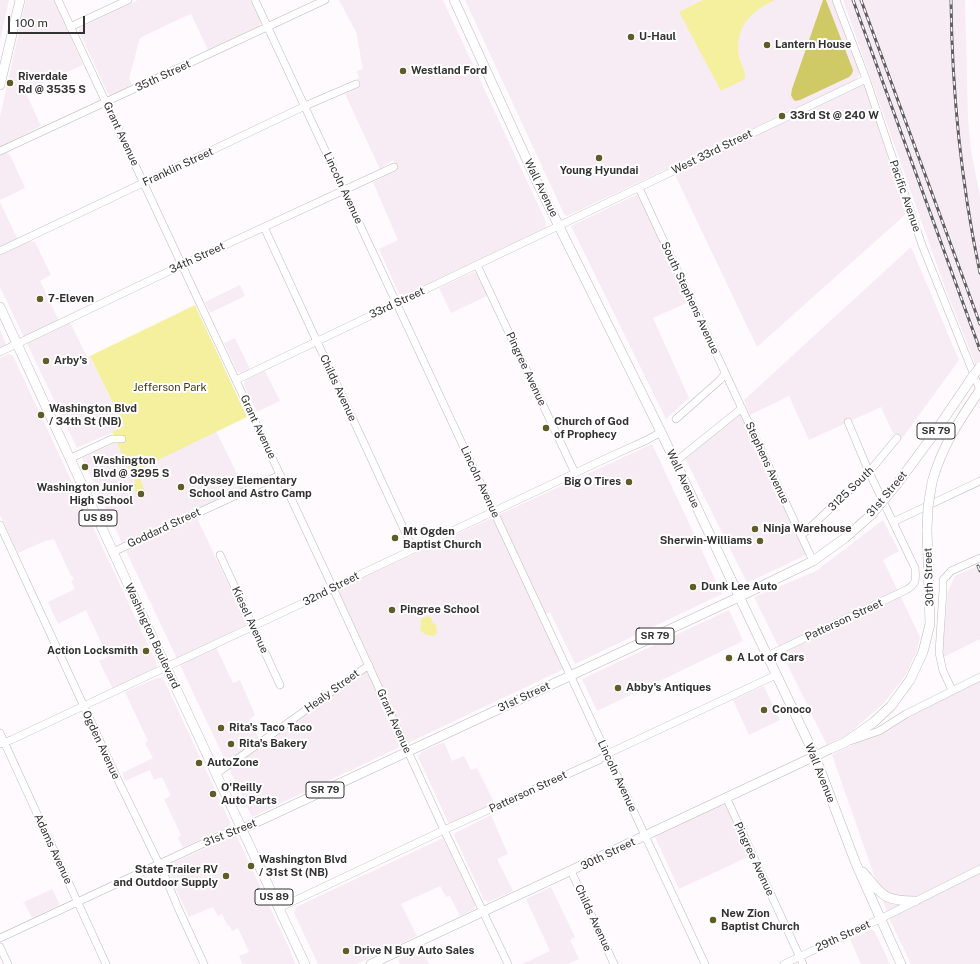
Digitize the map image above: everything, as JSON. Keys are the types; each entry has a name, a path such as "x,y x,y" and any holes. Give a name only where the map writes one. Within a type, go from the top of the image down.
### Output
{"main road":[{"path":"0,86 1,72 20,0"},
{"name":"Wall Avenue","path":"454,0 535,177 661,432 815,756 856,864 901,964"},
{"name":"Washington Boulevard","path":"0,307 305,964"},
{"name":"31st Street","path":"242,829 739,598 813,561 845,538 871,515 897,484 931,438 980,367"},
{"name":"30th Street","path":"371,964 844,743 874,722 891,706 910,680 923,652 930,624 927,530 928,507 932,482 944,447 965,411 980,390"},
{"path":"856,864 888,898 899,901 915,901"}],"street":[{"name":"Grant Avenue","path":"58,0 369,665 444,830 508,964"},
{"path":"70,27 128,0"},
{"name":"Lincoln Avenue","path":"255,0 704,964"},
{"name":"35th Street","path":"0,151 325,0"},
{"name":"Pacific Avenue","path":"836,0 866,79 914,225 980,390"},
{"name":"West 33rd Street","path":"559,226 866,79"},
{"name":"Franklin Street","path":"0,251 305,106 356,84"},
{"name":"34th Street","path":"0,352 182,265 394,167"},
{"name":"South Stephens Avenue","path":"639,188 742,408"},
{"name":"33rd Street","path":"236,380 559,226"},
{"name":"Childs Avenue","path":"264,227 413,549"},
{"name":"Pingree Avenue","path":"478,265 575,473"},
{"path":"676,419 720,380 724,375 724,371"},
{"path":"675,462 742,408"},
{"name":"Stephens Avenue","path":"742,408 813,561"},
{"path":"848,422 869,472 893,522"},
{"name":"32nd Street","path":"2,743 253,627 413,549 650,439 661,432"},
{"name":"3125 South","path":"801,536 869,472 897,438"},
{"path":"71,458 112,439 122,439"},
{"name":"Goddard Street","path":"113,552 280,475"},
{"name":"31st Street","path":"893,522 980,481"},
{"name":"Patterson Street","path":"767,656 913,586 916,579 915,568 893,522"},
{"name":"Ogden Avenue","path":"0,525 83,706 159,864 204,964"},
{"name":"Kiesel Avenue","path":"220,555 280,685"},
{"path":"952,690 943,671 939,653 943,580 951,572 980,558"},
{"name":"Healy Street","path":"216,774 369,665"},
{"name":"Patterson Street","path":"279,908 444,830 599,760 607,754 776,675"},
{"name":"30th Street","path":"844,743 879,731 906,714 980,677"},
{"name":"Adams Avenue","path":"0,733 2,743 106,964"},
{"name":"Pingree Avenue","path":"726,798 801,960"},
{"name":"31st Street","path":"0,938 230,831 242,829"},
{"name":"29th Street","path":"784,964 801,960 980,869"},
{"name":"Childs Avenue","path":"571,871 614,964"},
{"path":"0,947 8,964"}],"shaded area":[{"path":"0,0 9,0 0,40"},
{"path":"26,0 54,0 83,65 25,91 41,126 3,146 10,155 25,188 0,200 0,117"},
{"path":"138,0 251,0 261,22 260,26 208,50 191,14 175,21 140,38 129,78 132,85 113,95 108,94 79,31 81,27"},
{"path":"339,0 443,0 546,222 545,228 405,295 399,294 379,249 398,240 373,182 398,170 393,160 380,169 345,94 357,88 357,79 359,78 357,71 363,69 356,32"},
{"path":"465,0 833,0 859,71 859,75 856,80 567,216 564,214"},
{"path":"823,0 826,0 853,70 852,74 849,77 795,101 791,95 792,89"},
{"path":"843,0 965,0 968,119 971,151 980,196 980,376 944,285"},
{"path":"864,83 906,214 757,347 675,175"},
{"path":"642,192 691,301 653,318 689,398 666,419 571,226"},
{"path":"0,202 17,238 35,242 51,275 40,281 59,321 69,320 87,357 90,356 124,427 77,448 0,287"},
{"path":"911,247 959,360 901,440 893,433 881,407 809,440 789,396 750,415 744,400"},
{"path":"474,272 478,274 489,295 451,313 439,288"},
{"path":"240,285 245,296 210,313 205,302"},
{"path":"0,330 6,344 0,349"},
{"path":"235,338 250,369 241,373 237,371 224,343"},
{"path":"9,354 13,356 157,664 156,668 113,689 99,661 108,657 86,610 58,624 48,602 75,589 71,581 74,579 71,576 54,539 45,541 18,553 0,515 0,358"},
{"path":"265,371 280,401 257,412 244,385 245,380"},
{"path":"741,413 806,555 747,583 685,458"},
{"path":"216,431 244,488 124,544 122,543 82,458 117,442 131,472"},
{"path":"652,444 722,594 575,664 550,612 540,617 564,669 252,817 126,551 197,518 247,624 213,641 233,683 240,680 255,715 250,719 259,739 365,663 374,682 379,679 338,589"},
{"path":"883,520 899,551 883,560 920,637 917,651 905,676 884,703 847,735 827,745 754,597 816,571"},
{"path":"980,565 980,639 942,658 948,591 955,576"},
{"path":"729,610 743,641 597,711 582,679"},
{"path":"157,678 162,678 164,680 230,822 230,825 227,827 183,848 178,838 181,835 164,799 171,796 162,777 154,780 150,770 125,781 122,773 153,758 145,743 148,741 125,692"},
{"path":"980,680 980,964 911,964 889,918 832,755"},
{"path":"764,686 780,720 749,735 733,700"},
{"path":"444,742 452,761 464,756 471,770 477,768 495,804 449,824 418,757 421,752"},
{"path":"724,802 750,856 679,889 654,835"},
{"path":"491,815 508,854 497,859 513,891 488,902 484,900 454,835 455,833"},
{"path":"234,835 237,837 295,964 243,964 239,956 249,952 238,928 232,931 222,914 218,916 213,907 189,917 166,866"},
{"path":"443,838 475,904 475,909 460,916 450,896 446,897 440,886 401,904 417,936 357,964 318,964 294,913 296,907"},
{"path":"551,887 575,937 570,940 579,959 567,964 522,964 550,951 526,899"},
{"path":"52,889 60,905 32,918 24,902"},
{"path":"870,930 875,932 890,964 861,964 850,939"},
{"path":"421,948 429,964 400,964 398,959"}],"green space":[{"path":"703,0 775,0 759,9 746,21 739,37 738,46 739,57 744,70 745,78 721,91 679,12"},
{"name":"Jefferson Park","path":"195,305 247,417 131,473 112,432 124,426 90,356"},
{"path":"139,476 145,492 136,495 135,479"},
{"path":"428,616 431,618 433,623 436,624 437,633 434,636 426,635 420,630 421,619"}],"railway":[{"path":"853,0 980,350"},
{"path":"861,0 980,324"},
{"path":"951,0 953,68 959,137 973,239 980,273"},
{"path":"978,566 980,571"}],"place":[{"name":"U-Haul","path":"631,37"},
{"name":"Lantern House","path":"767,45"},
{"name":"Westland Ford","path":"403,71"},
{"name":"Riverdale Rd @ 3535 S","path":"10,83"},
{"name":"33rd St @ 240 W","path":"782,116"},
{"name":"Young Hyundai","path":"599,158"},
{"name":"7-Eleven","path":"40,299"},
{"name":"Arby's","path":"46,361"},
{"name":"Washington Blvd / 34th St (NB)","path":"41,415"},
{"name":"Church of God of Prophecy","path":"546,428"},
{"name":"Washington Blvd @ 3295 S","path":"85,467"},
{"name":"Big O Tires","path":"629,482"},
{"name":"Odyssey Elementary School and Astro Camp","path":"181,487"},
{"name":"Washington Junior High School","path":"141,494"},
{"name":"Ninja Warehouse","path":"755,529"},
{"name":"Mt Ogden Baptist Church","path":"395,538"},
{"name":"Sherwin-Williams","path":"760,541"},
{"name":"Dunk Lee Auto","path":"693,587"},
{"name":"Pingree School","path":"392,610"},
{"name":"Action Locksmith","path":"146,651"},
{"name":"A Lot of Cars","path":"729,658"},
{"name":"Abby's Antiques","path":"618,688"},
{"name":"Conoco","path":"764,710"},
{"name":"Rita's Taco Taco","path":"221,728"},
{"name":"Rita's Bakery","path":"231,744"},
{"name":"AutoZone","path":"199,763"},
{"name":"O'Reilly Auto Parts","path":"213,794"},
{"name":"Washington Blvd / 31st St (NB)","path":"251,866"},
{"name":"State Trailer RV and Outdoor Supply","path":"226,876"},
{"name":"New Zion Baptist Church","path":"713,920"},
{"name":"Drive N Buy Auto Sales","path":"346,951"}]}
